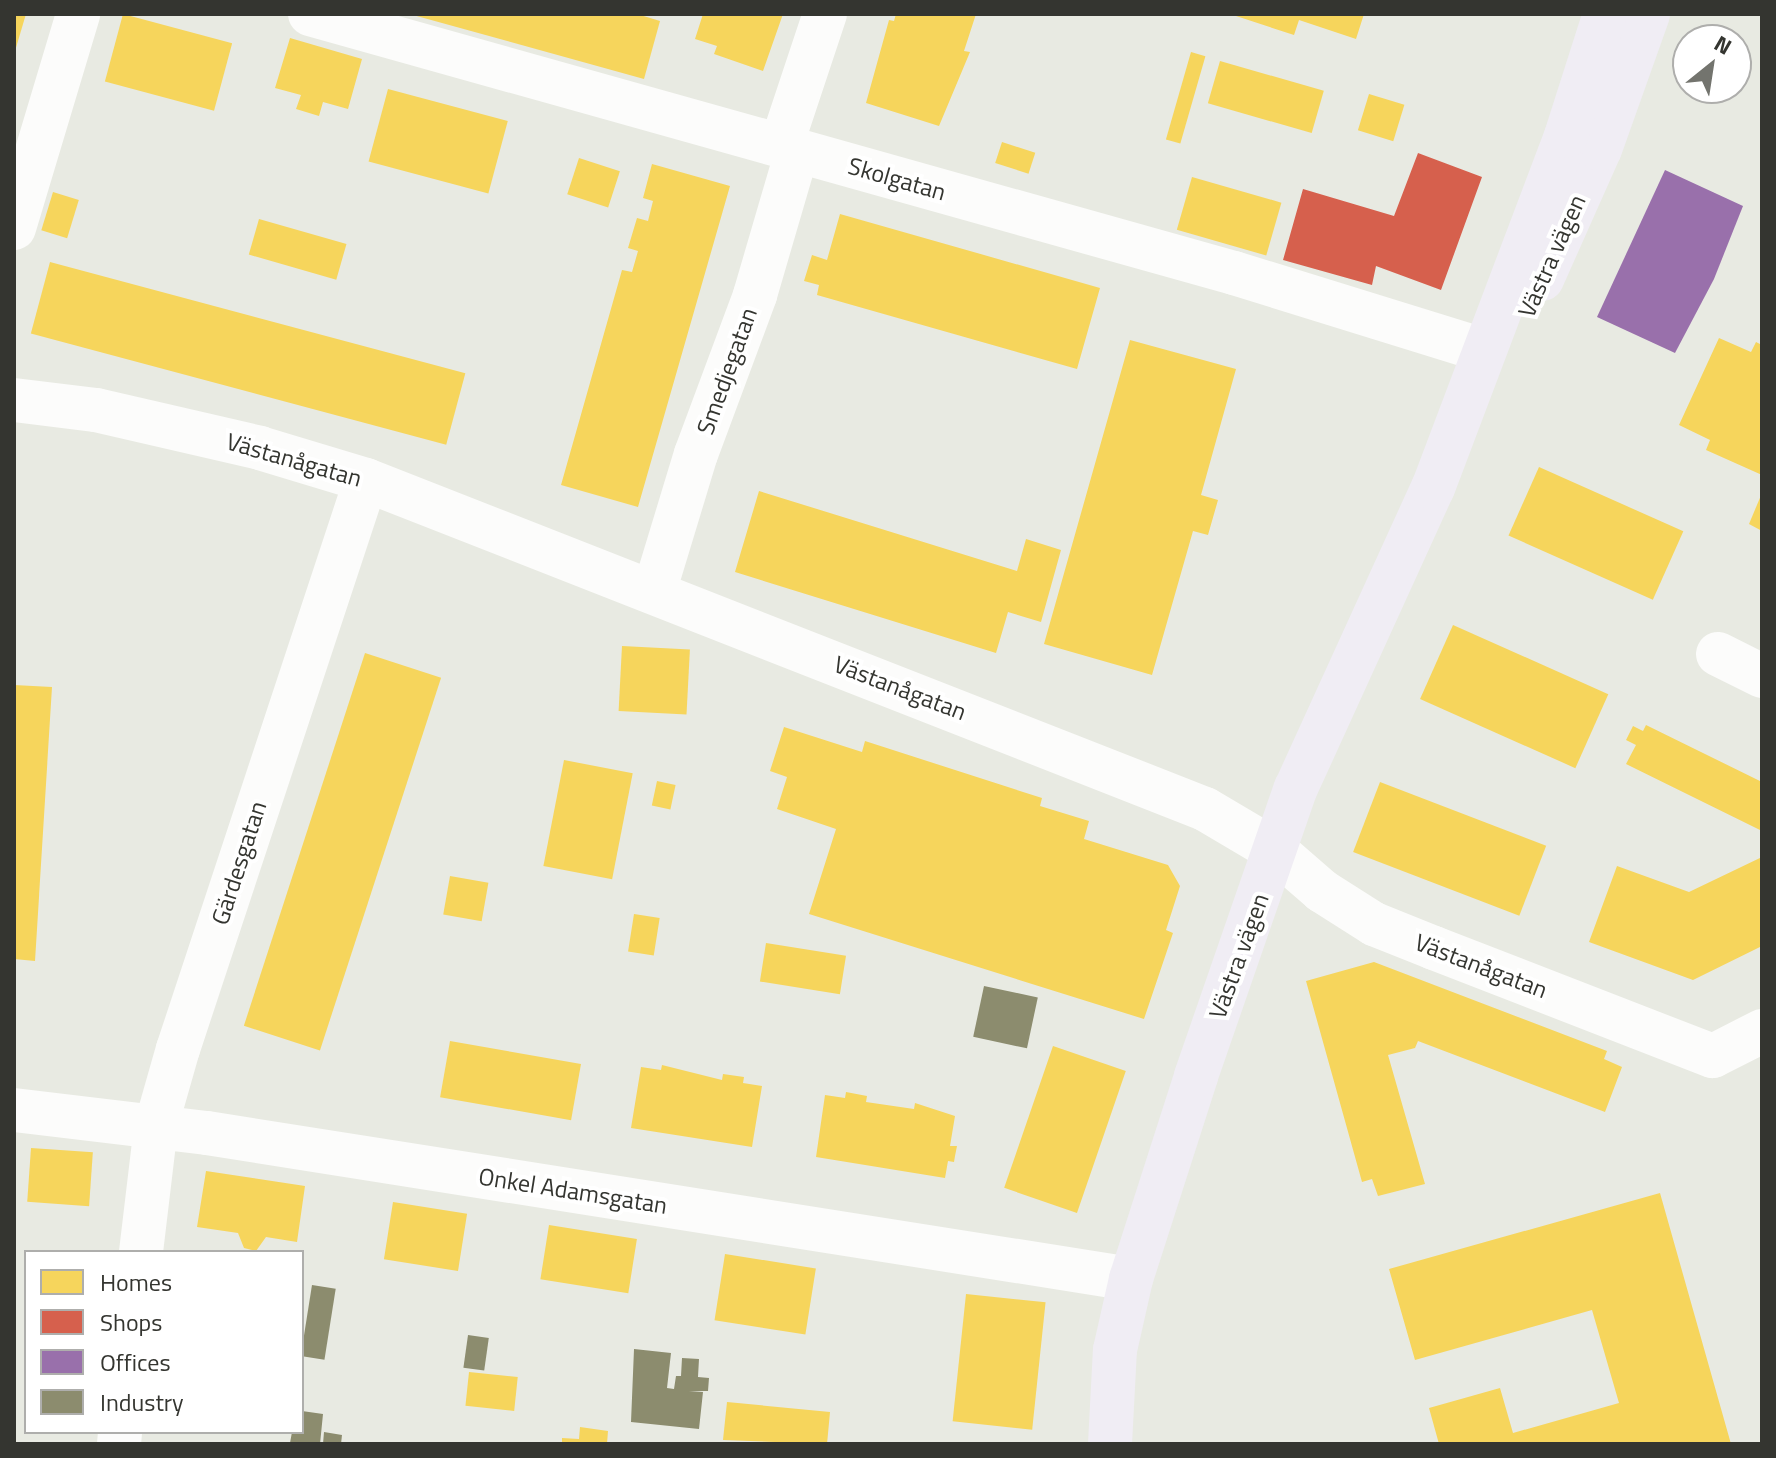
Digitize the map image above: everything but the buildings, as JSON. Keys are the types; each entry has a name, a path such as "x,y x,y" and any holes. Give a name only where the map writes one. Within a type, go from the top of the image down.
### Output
{"main road":[{"name":"Västra vägen","path":"1110,1444 1115,1350 1131,1279 1296,788 1433,488 1482,350 1566,136 1605,14"},
{"name":"Västra vägen","path":"1433,488 1505,363 1600,149 1648,14"}],"street":[{"path":"14,228 78,14"},
{"name":"Smedjegatan","path":"654,592 696,454 755,295 789,148 825,14"},
{"name":"Skolgatan","path":"315,15 1429,329 1482,350"},
{"name":"Västanågatan","path":"14,400 96,410 260,448 366,480 1205,809 1276,851 1322,891 1374,924 1713,1056 1757,1046"},
{"name":"Gärdesgatan","path":"141,1250 156,1126 366,480"},
{"path":"1718,654 1762,676"},
{"name":"Onkel Adamsgatan","path":"14,1110 156,1126 1131,1279"}]}
